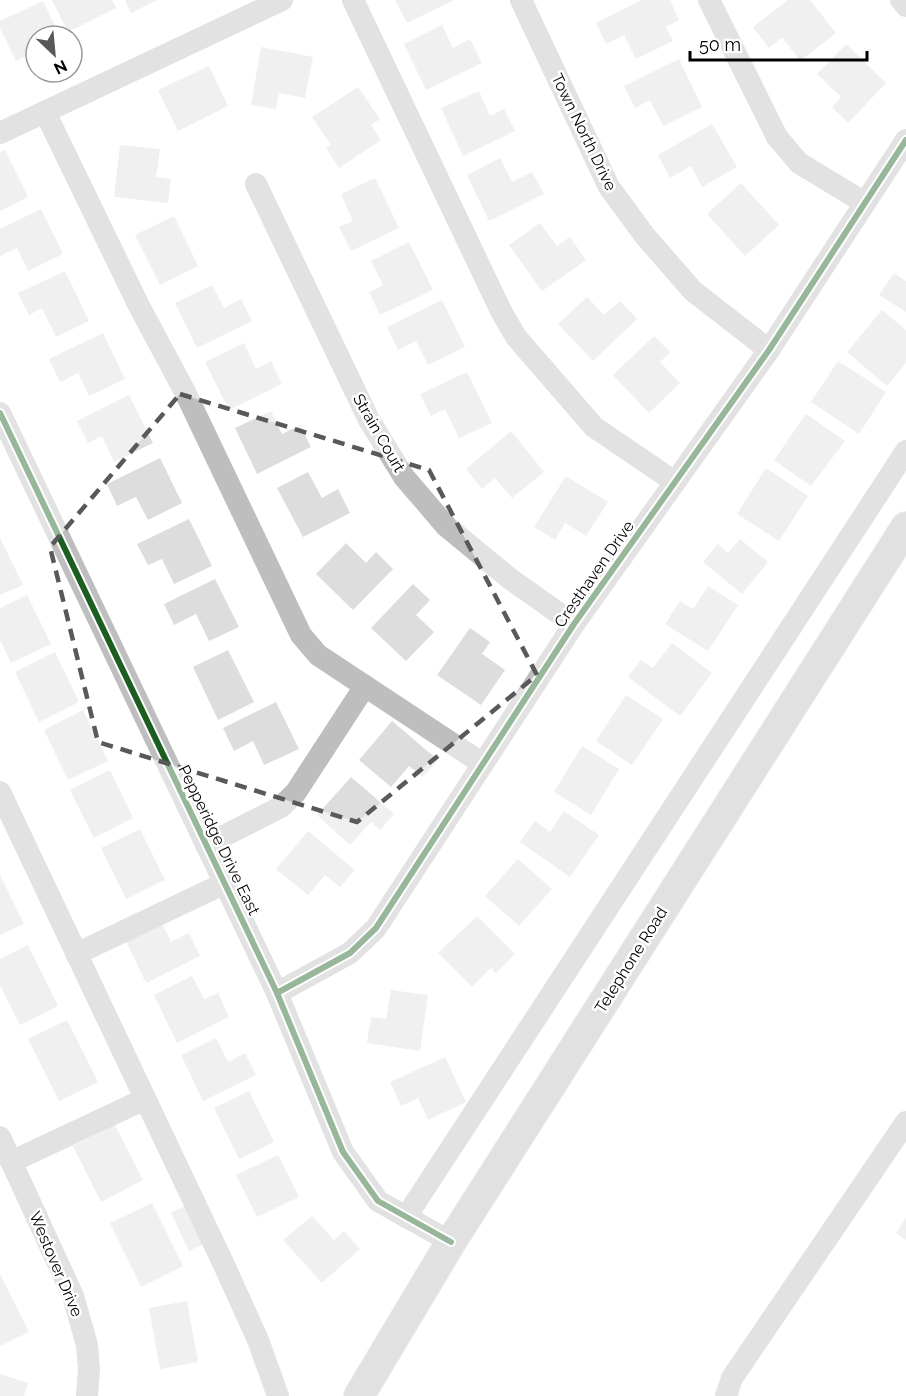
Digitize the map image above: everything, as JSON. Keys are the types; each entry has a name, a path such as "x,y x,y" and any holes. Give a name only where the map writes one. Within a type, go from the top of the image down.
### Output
{"main road":[{"name":"Telephone Road","path":"359,1396 451,1242 906,527"}],"street":[{"path":"0,133 282,0"},
{"path":"353,0 501,311 516,337 594,428 675,482"},
{"name":"Town North Drive","path":"521,0 615,195 645,236 693,291 769,350"},
{"path":"709,0 777,137 799,163 865,203"},
{"path":"901,0 906,6"},
{"path":"45,112 138,306 185,392 301,634 318,655 483,764"},
{"name":"Cresthaven Drive","path":"277,993 350,953 376,928 574,624 769,350 906,140"},
{"name":"Strain Court","path":"256,184 369,420 404,477 446,526 509,578 574,624"},
{"name":"Pepperidge Drive East","path":"0,413 277,993 343,1152 378,1201 451,1242"},
{"path":"406,1217 906,451"},
{"path":"206,845 281,807 296,792 365,686"},
{"path":"0,792 258,1340 278,1396"},
{"path":"76,954 225,883"},
{"path":"11,1162 145,1099"},
{"path":"726,1396 732,1377 906,1122"},
{"name":"Westover Drive","path":"0,1137 73,1296 87,1345 89,1369 87,1396"}],"highlighted area":[{"path":"180,394 429,470 537,675 357,822 98,742 50,547"}],"building":[{"path":"52,0 112,0 116,8 84,24 64,24"},
{"path":"125,0 157,0 131,13"},
{"path":"395,0 454,0 407,23"},
{"path":"642,0 670,0 679,20 666,27 673,41 636,59 624,35 606,44 596,23"},
{"path":"788,0 810,0 836,33 800,61 782,37 769,48 753,27"},
{"path":"43,1 54,24 24,24 24,57 16,61 0,28 0,21"},
{"path":"442,25 453,48 470,39 482,63 426,90 404,44"},
{"path":"846,44 886,83 848,123 832,107 841,97 817,74"},
{"path":"261,47 313,57 305,98 279,93 276,109 251,105"},
{"path":"679,59 702,107 663,126 650,100 635,108 624,86"},
{"path":"209,66 228,106 178,131 158,90"},
{"path":"358,87 380,119 371,125 381,140 339,168 326,148 331,145 312,117"},
{"path":"479,91 490,116 504,109 515,131 463,156 441,108"},
{"path":"712,124 737,167 702,187 691,166 670,178 658,155"},
{"path":"120,145 160,149 156,177 171,179 168,203 114,197"},
{"path":"5,150 28,197 0,211 0,152"},
{"path":"500,158 512,182 532,172 544,194 489,221 467,175"},
{"path":"375,178 399,228 351,251 339,227 353,221 341,194"},
{"path":"741,183 779,225 745,256 707,214"},
{"path":"41,209 63,254 28,271 17,248 0,256 0,229"},
{"path":"174,216 198,266 160,285 135,235"},
{"path":"540,223 557,246 570,237 586,260 542,291 509,245"},
{"path":"409,242 433,290 380,315 369,292 383,285 371,261"},
{"path":"65,271 89,321 56,337 42,308 29,315 18,293"},
{"path":"894,273 906,281 906,312 879,295"},
{"path":"212,285 224,308 241,299 252,321 197,348 175,303"},
{"path":"587,297 604,315 620,301 637,319 593,361 558,324"},
{"path":"442,300 465,347 428,365 416,341 398,350 387,327"},
{"path":"882,310 906,330 906,363 887,386 847,352"},
{"path":"103,333 125,379 89,396 78,373 60,382 49,359"},
{"path":"654,336 670,352 660,362 680,383 649,413 613,375"},
{"path":"244,343 256,369 271,361 282,384 229,410 205,362"},
{"path":"838,361 886,392 859,434 811,402"},
{"path":"467,372 492,423 459,438 445,409 431,416 420,394"},
{"path":"129,395 153,443 114,462 102,436 88,443 77,421"},
{"path":"271,411 282,434 300,425 311,447 257,474 235,428"},
{"path":"806,414 845,441 811,486 774,460"},
{"path":"511,431 544,472 512,498 495,478 482,489 466,469"},
{"path":"160,458 182,503 148,520 136,497 117,506 107,484"},
{"path":"766,468 808,496 779,541 737,514"},
{"path":"308,472 322,498 338,489 350,513 303,537 277,488"},
{"path":"566,476 608,502 586,536 565,523 555,540 534,527"},
{"path":"189,519 212,566 174,584 162,559 148,565 137,544"},
{"path":"0,538 23,585 0,595"},
{"path":"740,539 768,562 742,594 703,562 718,544 728,553"},
{"path":"346,543 366,563 376,552 393,569 353,610 316,574"},
{"path":"215,579 239,627 209,641 196,614 174,625 164,604"},
{"path":"413,584 430,600 416,615 434,632 406,661 371,628"},
{"path":"708,586 738,605 708,651 665,624 680,601 693,609"},
{"path":"27,595 51,644 11,663 0,640 0,608"},
{"path":"470,628 490,642 482,654 505,670 481,705 437,675"},
{"path":"672,643 712,673 680,716 628,677 641,660 653,668"},
{"path":"228,650 254,702 218,720 193,667"},
{"path":"55,652 79,702 39,722 15,672"},
{"path":"626,695 663,719 632,765 596,741"},
{"path":"276,702 299,749 264,765 253,741 234,751 223,728"},
{"path":"83,710 108,761 68,780 44,730"},
{"path":"392,721 438,760 423,777 409,766 391,787 359,760"},
{"path":"582,746 619,769 591,815 554,792"},
{"path":"110,770 133,818 94,838 70,790"},
{"path":"351,777 394,814 380,830 371,822 350,845 317,815"},
{"path":"564,811 599,835 570,877 520,842 535,821 550,832"},
{"path":"140,829 165,880 126,899 101,848"},
{"path":"308,831 355,870 340,887 325,875 308,895 276,869"},
{"path":"518,859 552,889 519,926 485,896"},
{"path":"0,875 24,924 0,935"},
{"path":"477,916 515,954 496,973 491,968 472,987 438,953"},
{"path":"160,919 171,942 189,933 200,956 146,983 124,937"},
{"path":"28,945 58,1006 20,1025 0,985 0,959"},
{"path":"192,976 204,999 218,993 229,1017 177,1043 154,995"},
{"path":"391,990 428,995 420,1051 367,1043 371,1017 386,1019"},
{"path":"67,1020 98,1082 59,1101 28,1039"},
{"path":"216,1038 228,1062 245,1053 256,1075 203,1101 181,1055"},
{"path":"445,1057 466,1102 428,1120 418,1098 401,1106 390,1082"},
{"path":"249,1091 274,1142 239,1159 214,1108"},
{"path":"115,1125 143,1180 101,1202 73,1146"},
{"path":"278,1155 299,1197 257,1217 236,1175"},
{"path":"152,1203 183,1266 141,1287 110,1223"},
{"path":"187,1205 205,1243 189,1251 171,1213"},
{"path":"312,1216 334,1240 344,1231 360,1249 322,1283 283,1240"},
{"path":"906,1218 906,1240 896,1233"},
{"path":"0,1274 29,1332 0,1346"},
{"path":"187,1301 198,1362 160,1369 149,1308"},
{"path":"0,1374 28,1383 24,1396 0,1396"}],"cycle path":[{"path":"277,993 350,953 376,928 574,624 769,350 906,140"},
{"path":"0,413 277,993 343,1152 378,1201 451,1242"}]}
